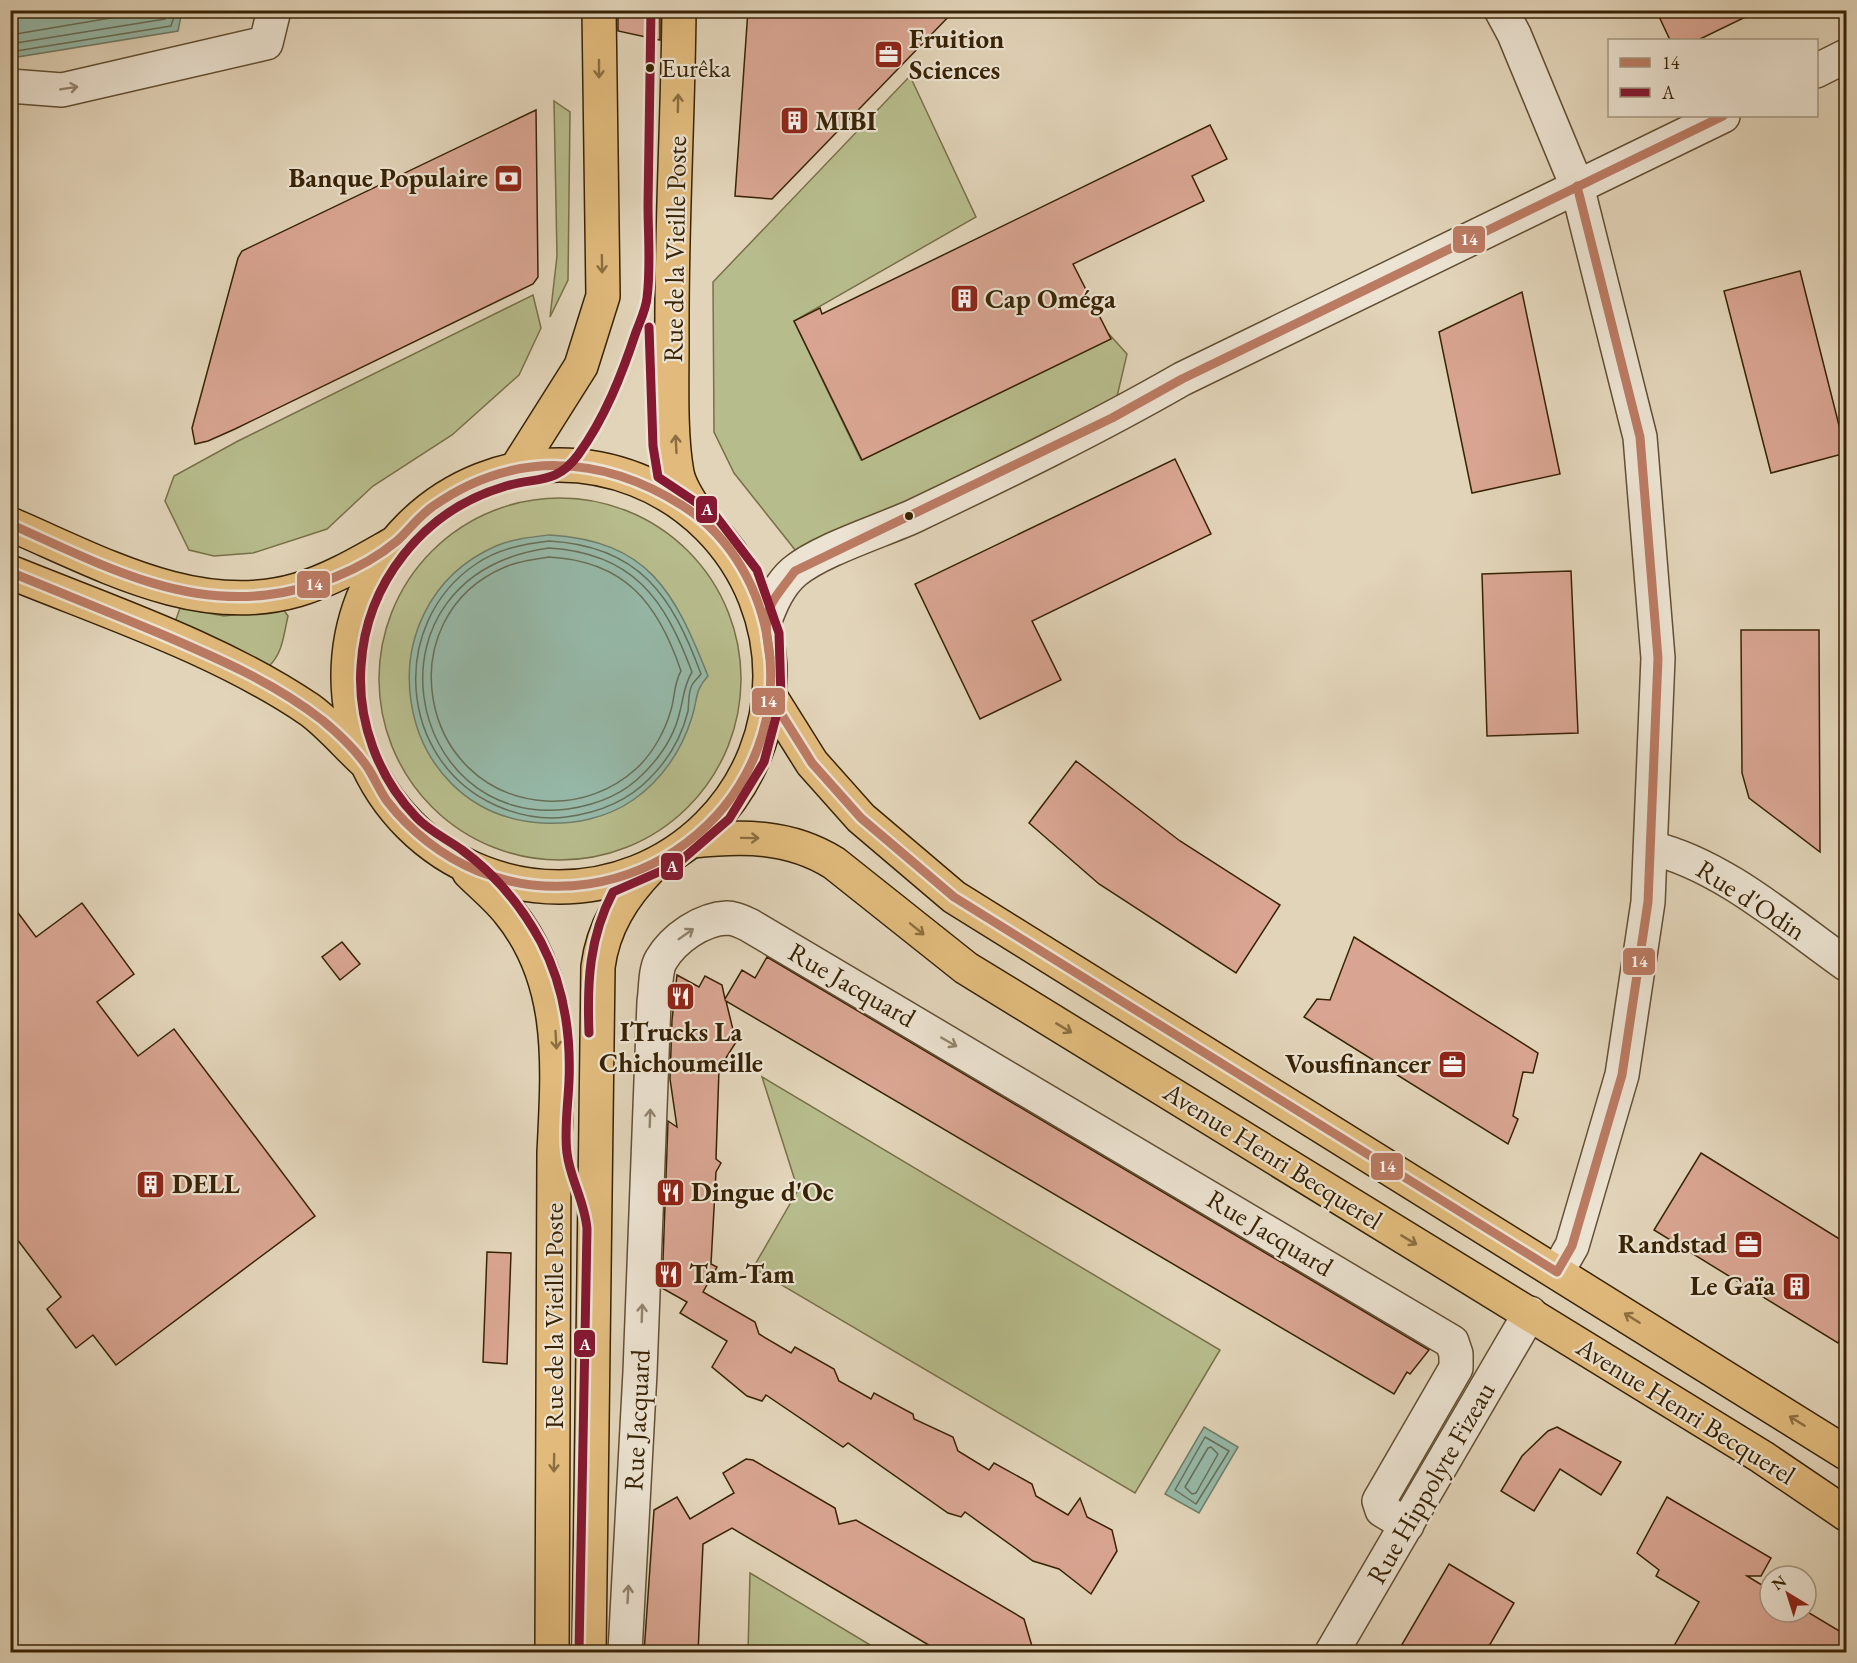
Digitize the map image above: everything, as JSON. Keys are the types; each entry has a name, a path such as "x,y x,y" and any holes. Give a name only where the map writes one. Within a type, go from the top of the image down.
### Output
{"main road":[{"path":"516,469 581,366 603,296 599,10"},
{"name":"Rue de la Vieille Poste","path":"679,10 677,135 671,246 674,409 677,475 686,496 700,518"},
{"path":"555,464 594,467 633,477 669,494 700,518 722,540 740,565 755,593 764,622 770,658 770,696 762,737 746,776 722,811 692,841 652,866 604,883 554,888 493,879 462,865 437,850 407,825 383,795 364,762 348,705 349,648 364,591 395,542 429,509 470,484 516,469 555,464"},
{"path":"10,524 149,583 204,597 268,595 296,590 347,570 395,542"},
{"path":"10,572 129,621 261,680 312,711 364,762"},
{"name":"Avenue Henri Becquerel","path":"770,696 812,763 861,818 954,897 1846,1452"},
{"name":"Avenue Henri Becquerel","path":"692,841 771,838 814,851 834,863 966,968 1530,1313 1762,1457 1846,1514"},
{"name":"Rue de la Vieille Poste","path":"462,865 508,911 527,940 544,974 554,1014 557,1075 554,1153 552,1653"},
{"name":"Rue de la Vieille Poste","path":"589,1653 598,967 601,944 625,894 652,866"}],"street":[{"path":"10,86 62,90 266,43 274,10"},
{"path":"1501,10 1514,34 1577,186 1640,437 1658,658 1648,902 1622,1075 1572,1246 1557,1272"},
{"path":"1818,69 1846,56"},
{"path":"764,622 772,601 787,579 814,560 923,512 1112,418 1182,379 1312,318 1721,117"},
{"name":"Rue d'Odin","path":"1651,848 1708,867 1846,964"},
{"name":"Rue Jacquard","path":"625,1653 640,1372 654,1002 660,961 677,940 693,929 713,920 729,918 749,925 1452,1342 1456,1354 1456,1368 1379,1501 1383,1510 1407,1525"},
{"name":"Rue Hippolyte Fizeau","path":"1332,1653 1530,1313"}],"shaded area":[{"path":"910,76 976,217 794,321 861,460 1110,339 1108,333 1127,354 1112,418 796,551 734,473 714,432 713,282"},
{"path":"554,101 570,112 568,280 550,317 557,256"},
{"path":"533,295 541,328 519,375 452,435 373,486 327,529 253,553 214,556 189,550 165,501 174,476 238,441"},
{"path":"560,498 595,502 629,512 660,529 688,551 710,579 727,610 737,644 741,679 737,714 727,748 710,779 688,807 660,829 629,846 595,856 560,860 525,856 491,846 460,829 432,807 410,779 393,748 383,714 379,679 383,644 393,610 410,579 432,551 460,529 491,512 525,502"},
{"path":"180,608 224,616 283,609 288,616 280,649 269,666 175,622"},
{"path":"762,1077 1220,1350 1135,1493 753,1268 798,1190"},
{"path":"750,1573 882,1652 748,1652"}],"water":[{"path":"11,10 182,11 178,31 11,58"},
{"path":"549,535 583,539 611,548 634,560 653,576 683,619 708,676 698,691 688,729 677,752 662,774 643,792 623,806 601,816 578,821 542,823 491,811 452,784 425,747 411,704 411,658 424,613 452,575 496,546 515,540"},
{"path":"1204,1427 1238,1447 1199,1513 1165,1494"}],"building":[{"path":"618,10 660,10 660,40 618,31"},
{"name":"MIBI","path":"748,10 955,10 772,199 735,196"},
{"path":"1656,10 1760,10 1700,39 1670,39"},
{"path":"536,110 538,277 533,284 235,429 195,444 192,428 238,258 242,251"},
{"name":"Cap Oméga","path":"1210,125 1227,159 1192,176 1204,201 1073,264 1111,339 862,460 794,321 820,308 822,314"},
{"path":"1800,271 1846,453 1771,473 1724,291"},
{"path":"1522,292 1560,474 1472,493 1439,332"},
{"path":"1175,459 1211,534 1032,621 1061,680 980,719 915,584"},
{"path":"1571,571 1578,733 1487,736 1482,574"},
{"path":"1741,630 1819,630 1820,852 1749,798 1742,773"},
{"path":"1076,761 1180,841 1280,905 1236,973 1099,884 1029,823"},
{"name":"DELL","path":"10,902 36,937 82,903 134,974 97,1002 138,1056 174,1029 315,1216 116,1365 93,1335 76,1348 47,1309 61,1297 10,1230"},
{"path":"1354,937 1538,1053 1533,1073 1523,1072 1513,1116 1518,1119 1508,1144 1304,1017 1317,999 1330,1000"},
{"path":"342,942 360,964 340,980 322,957"},
{"path":"767,957 1429,1350 1410,1374 1407,1372 1394,1394 726,1001 736,1042 719,1069 716,1159 721,1163 716,1172 711,1264 717,1267 703,1292 755,1322 759,1334 791,1353 795,1347 834,1369 839,1381 871,1399 874,1393 913,1414 914,1419 953,1437 958,1451 989,1470 994,1463 1032,1484 1036,1496 1068,1515 1080,1498 1087,1517 1112,1530 1117,1551 1091,1594 1059,1569 1033,1561 965,1512 961,1517 948,1513 848,1443 843,1447 766,1395 762,1401 747,1396 712,1367 727,1341 680,1313 687,1302 662,1288 668,1121 677,1127 670,1079 672,1020 677,975 699,987 705,976 722,985 725,999 742,970 755,978"},
{"name":"Le Gaïa","path":"1701,1153 1846,1243 1846,1330 1838,1343 1654,1230"},
{"path":"487,1252 511,1253 507,1364 483,1362"},
{"path":"1557,1427 1621,1462 1601,1495 1560,1469 1534,1511 1501,1491 1522,1456 1548,1431"},
{"path":"746,1459 753,1460 835,1508 839,1524 856,1520 1024,1619 1034,1653 942,1653 732,1528 703,1544 698,1653 644,1653 654,1510 677,1497 690,1519 734,1493 723,1473"},
{"path":"1667,1497 1771,1558 1768,1564 1758,1564 1758,1576 1747,1576 1758,1583 1758,1624 1818,1624 1818,1618 1846,1635 1846,1653 1670,1653 1699,1602 1656,1576 1659,1570 1637,1553"},
{"path":"1449,1564 1514,1603 1485,1653 1397,1653"}],"transit line":[{"name":"A","path":"579,1652 587,1229 571,1172 566,1144 569,1045 564,1010 549,959 534,929 516,904 474,859 421,822 391,784 381,766 367,727 361,687 361,666 365,635 374,606 387,579 404,554 424,532 448,513 474,498 503,487 544,479 561,472 570,465 588,441 612,395 644,311 648,286 651,10"},
{"name":"14","path":"770,658 766,630 769,611 772,603 795,571 1112,418 1182,379 1721,117"},
{"name":"14","path":"770,696 812,763 861,818 954,897 1557,1272 1572,1246 1622,1075 1648,902 1658,658 1640,437 1577,186"},
{"name":"A","path":"589,1033 589,978 594,943 613,892 677,864 729,819 764,762 781,698 779,633 757,570 715,515 658,477 653,446 649,327"},
{"name":"14","path":"10,524 103,565 166,587 199,594 232,597 266,595 301,589 352,570 397,541 432,507 462,488 493,475 525,468 557,466 589,468 620,476 652,489 683,506 716,533 730,550 752,587 765,628 769,649 768,707 753,760 725,806 687,842 641,869 589,884 534,885 478,871 428,842 406,823 387,801 368,768 347,742 303,706 264,682 203,652 10,572"}],"place":[{"name":"Fruition Sciences","path":"888,55"},
{"name":"Eurêka","path":"650,68"},
{"name":"MIBI","path":"794,121"},
{"name":"Banque Populaire","path":"509,178"},
{"name":"Cap Oméga","path":"964,299"},
{"name":"ITrucks La Chichoumeille","path":"681,997"},
{"name":"Vousfinancer","path":"1452,1064"},
{"name":"DELL","path":"151,1184"},
{"name":"Dingue d'Oc","path":"670,1192"},
{"name":"Randstad","path":"1748,1244"},
{"name":"Tam-Tam","path":"668,1274"},
{"name":"Le Gaïa","path":"1796,1286"}]}
